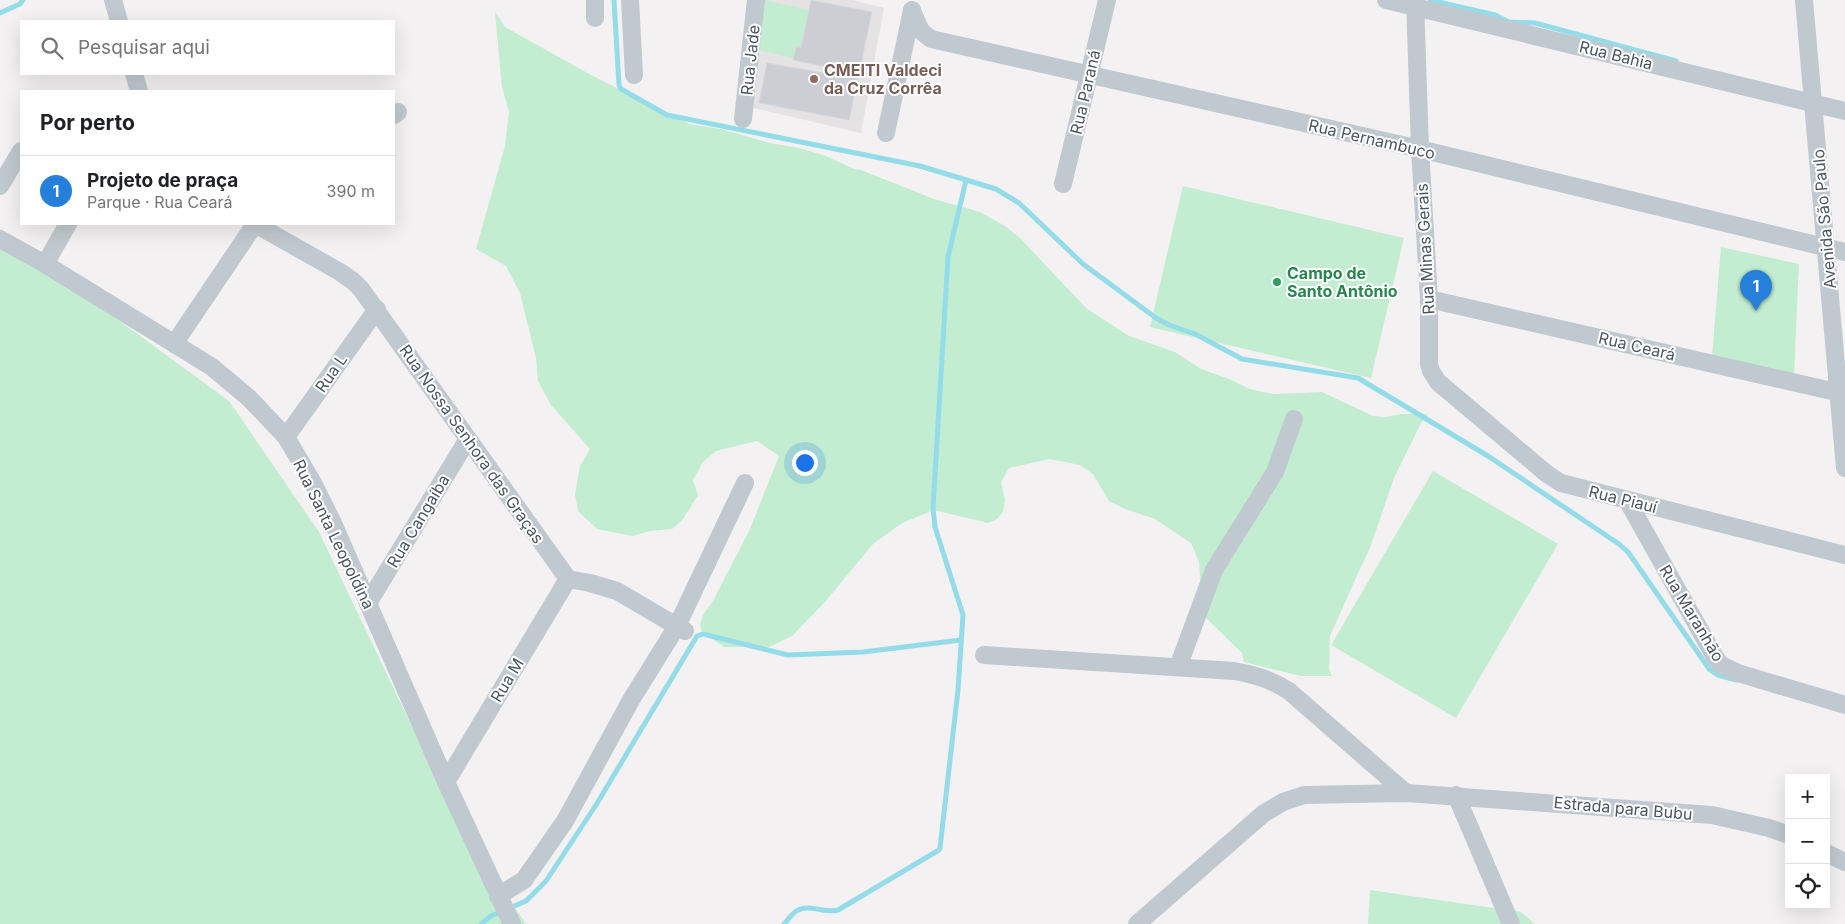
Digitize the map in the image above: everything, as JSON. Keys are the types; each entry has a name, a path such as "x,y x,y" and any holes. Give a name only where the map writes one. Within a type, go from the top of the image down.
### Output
{"street":[{"path":"113,0 119,20"},
{"path":"595,0 595,18"},
{"path":"630,0 634,75"},
{"name":"Rua Jade","path":"743,119 756,0"},
{"name":"Rua Paraná","path":"1063,184 1106,0"},
{"name":"Rua Bahia","path":"1386,0 1415,3 1845,111"},
{"name":"Avenida São Paulo","path":"1804,0 1842,393 1845,468"},
{"name":"Rua Minas Gerais","path":"1415,3 1420,149 1429,299 1429,364 1434,377"},
{"path":"886,133 913,5"},
{"name":"Rua Pernambuco","path":"913,5 921,31 931,39 1420,149 1845,252"},
{"path":"134,75 140,90"},
{"path":"0,186 20,153"},
{"path":"45,264 67,225"},
{"path":"174,344 254,225"},
{"name":"Rua Nossa Senhora das Graças","path":"257,225 352,281 376,309 568,579"},
{"name":"Rua Santa Leopoldina","path":"0,239 45,264 212,367 249,398 286,438 317,491 446,782 512,924"},
{"name":"Rua Ceará","path":"1429,299 1842,393"},
{"name":"Rua L","path":"286,438 376,309"},
{"name":"Rua Piauí","path":"1434,377 1442,387 1555,480 1568,486 1845,555"},
{"path":"1178,667 1214,570 1274,472 1294,419"},
{"name":"Rua Cangaíba","path":"368,603 468,439"},
{"path":"498,896 524,880 565,821 631,700 681,628 745,483"},
{"name":"Rua Maranhão","path":"1627,500 1714,657 1721,665 1738,674 1845,705"},
{"path":"568,579 617,591 681,628"},
{"name":"Rua M","path":"446,782 568,579"},
{"path":"984,655 1234,671 1255,675 1272,681 1289,691 1406,793"},
{"path":"1137,924 1263,814 1283,802 1304,795 1406,793 1456,795 1511,924"},
{"name":"Estrada para Bubu","path":"1456,795 1712,816 1769,828 1785,834"},
{"path":"1830,855 1845,862"}],"shaded area":[{"name":"CMEITI Valdeci da Cruz Corrêa","path":"764,0 853,0 884,8 861,133 753,108"}],"green space":[{"path":"764,0 809,10 801,48 796,47 794,58 759,50"},
{"path":"495,12 505,27 591,75 689,124 721,129 826,156 854,169 861,170 934,199 980,212 1005,226 1020,238 1086,308 1129,336 1175,352 1201,369 1250,389 1272,394 1322,392 1373,416 1428,414 1421,423 1394,478 1370,548 1330,636 1329,669 1332,676 1301,676 1244,662 1242,653 1205,617 1201,600 1199,562 1191,543 1155,519 1125,509 1109,501 1093,474 1080,465 1049,459 1009,468 1001,482 1005,500 1003,512 997,519 988,523 934,510 902,523 873,544 825,602 792,636 769,647 724,647 702,632 700,625 703,615 714,599 750,529 779,456 757,441 716,451 703,462 693,480 698,495 683,519 672,529 650,531 632,536 597,529 578,511 575,494 580,466 590,449 551,405 538,381 536,358 520,293 506,266 476,249 505,146 509,112 502,87"},
{"name":"Campo de Santo Antônio","path":"1183,186 1404,238 1371,378 1150,327"},
{"path":"0,243 50,270 229,401 319,532 445,796 494,878 526,924 0,924"},
{"path":"1721,247 1799,264 1794,375 1712,357"},
{"path":"1433,471 1558,544 1456,718 1331,645"},
{"path":"1370,890 1521,912 1535,924 1368,924"}],"building":[{"path":"811,0 872,12 849,120 759,103 767,63 835,75 836,69 793,60 796,47 801,48"}],"waterway":[{"path":"0,13 20,4 23,0"},
{"path":"614,0 619,85 621,89 667,115 920,166 996,189 1019,203 1083,264 1156,318 1169,325 1195,334 1242,359 1358,378 1488,456 1619,544 1628,552 1710,670 1718,675 1736,680"},
{"path":"1430,0 1495,15 1509,22 1535,23 1676,61"},
{"path":"784,924 794,912 803,908 828,911 838,910 940,848 958,690 963,615 935,527 933,508 948,257 966,180"},
{"path":"481,924 491,916 526,901 546,881 596,805 697,636 703,634 788,655 863,652 961,640"}],"place":[{"name":"CMEITI Valdeci da Cruz Corrêa","path":"814,79"},
{"name":"Campo de Santo Antônio","path":"1277,282"},
{"name":"Projeto de praça","path":"1756,311"}]}
